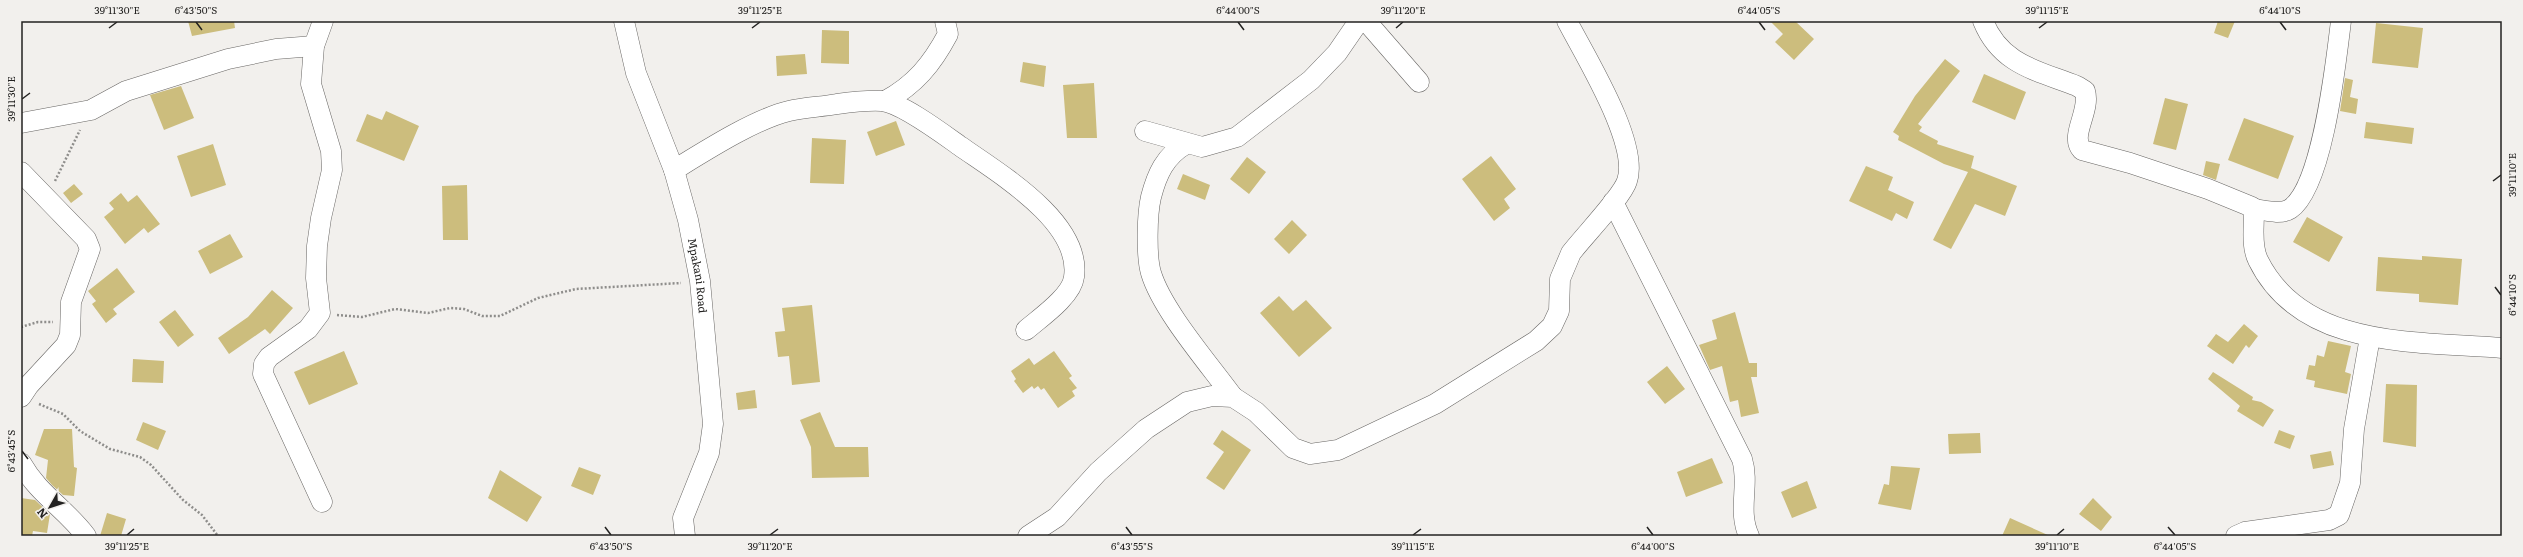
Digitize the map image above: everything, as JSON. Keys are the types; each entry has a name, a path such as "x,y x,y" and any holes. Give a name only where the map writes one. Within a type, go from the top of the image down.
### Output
{"street":[{"path":"322,502 263,374 264,364 269,357 308,329 320,312 316,278 317,246 332,164 328,133 311,84 314,46 323,21"},
{"name":"Mpakani Road","path":"624,21 636,73 674,170 688,220 700,281 713,424 709,453 684,527 671,536"},
{"path":"885,101 904,91 922,72 948,34 945,21"},
{"path":"1145,131 1186,144 1202,147 1237,137 1311,80 1337,53 1359,21"},
{"path":"1366,21 1420,82"},
{"path":"1186,144 1172,152 1155,181 1148,210 1150,272 1160,294 1232,397 1256,412 1293,448 1310,454 1338,450 1435,404 1536,341 1552,326 1559,311 1560,279 1564,265 1575,248 1614,202 1627,182 1630,163 1625,140 1618,120 1567,21"},
{"path":"1982,21 1998,48 2012,61 2077,86 2085,92 2087,108 2077,137 2079,146 2082,150 2130,163 2208,189 2248,204 2254,209 2289,210 2304,191 2313,171 2329,106 2341,21"},
{"path":"21,123 91,110 126,92 228,59 276,49 314,46"},
{"path":"674,170 715,145 789,111 858,101 885,101 919,118 1010,180 1048,215 1064,237 1074,263 1074,278 1067,293 1026,330"},
{"path":"21,172 89,245 89,255 70,302 70,335 66,345 29,385 28,400"},
{"path":"1614,202 1742,459 1746,478 1742,511 1748,536"},
{"path":"2254,209 2252,241 2258,260 2278,290 2296,307 2314,318 2344,330 2370,337 2502,348"},
{"path":"2236,536 2245,532 2329,520 2339,515 2350,483 2354,429 2370,337"},
{"path":"1028,536 1057,516 1098,472 1146,429 1187,402 1212,396 1232,397"},
{"path":"21,463 42,493 65,511 86,536"}],"path":[{"path":"48,200 57,177 91,110"},
{"path":"320,312 362,317 395,309 428,313 450,308 464,309 482,316 500,316 538,298 576,289 700,281"},
{"path":"21,327 38,322 69,322"},
{"path":"28,400 63,414 80,431 104,445 140,457 152,465 183,500 202,515 218,536"}],"building":[{"path":"188,21 234,21 235,28 192,36"},
{"path":"1770,21 1795,21 1814,39 1794,60 1775,42 1783,34"},
{"path":"2218,21 2235,21 2228,38 2214,33"},
{"path":"2376,23 2423,28 2418,68 2372,63"},
{"path":"822,30 849,31 849,64 821,63"},
{"path":"805,54 807,74 777,76 776,56"},
{"path":"1945,59 1960,71 1918,124 1922,127 1919,131 1938,141 1937,144 1974,156 1971,168 2017,186 2005,216 1975,204 1951,249 1933,240 1968,172 1944,164 1898,140 1899,136 1893,132 1915,96"},
{"path":"1023,62 1046,66 1044,87 1020,82"},
{"path":"1984,74 2026,92 2015,120 1972,102"},
{"path":"2345,78 2353,80 2350,97 2358,99 2356,114 2340,111"},
{"path":"1094,83 1097,138 1067,138 1063,85"},
{"path":"181,86 194,118 164,130 150,95"},
{"path":"2165,98 2188,104 2176,150 2153,144"},
{"path":"386,111 419,126 404,161 356,141 367,114 382,120"},
{"path":"2244,118 2294,136 2278,179 2228,160"},
{"path":"896,121 905,145 876,156 867,132"},
{"path":"2366,122 2414,128 2412,144 2364,138"},
{"path":"812,138 846,140 844,184 810,183"},
{"path":"213,144 226,185 191,197 177,156"},
{"path":"1491,156 1516,189 1504,199 1510,208 1494,221 1462,179"},
{"path":"1247,157 1266,172 1249,194 1230,179"},
{"path":"2206,161 2220,164 2216,180 2203,175"},
{"path":"1866,166 1893,177 1888,190 1914,202 1907,219 1896,213 1892,221 1849,201"},
{"path":"1183,174 1210,185 1205,200 1177,189"},
{"path":"74,184 83,194 71,203 63,193"},
{"path":"467,185 468,240 443,240 442,186"},
{"path":"121,193 128,202 137,195 160,224 148,233 144,228 125,244 104,217 114,209 109,203"},
{"path":"2307,217 2343,237 2329,262 2293,242"},
{"path":"1292,220 1307,235 1289,254 1274,239"},
{"path":"230,234 243,257 210,274 198,251"},
{"path":"2422,256 2462,259 2458,305 2419,302 2419,294 2376,291 2378,257 2422,260"},
{"path":"117,268 135,292 113,309 117,314 106,323 92,304 96,301 88,291"},
{"path":"272,290 293,308 270,334 265,329 229,354 218,338 248,317"},
{"path":"1279,296 1293,311 1306,300 1332,328 1299,357 1260,313"},
{"path":"812,305 820,382 792,385 789,356 778,357 775,332 785,331 782,308"},
{"path":"175,310 194,335 178,347 159,322"},
{"path":"1735,312 1749,363 1757,363 1757,377 1751,377 1759,413 1741,417 1738,400 1730,402 1722,366 1710,370 1699,345 1717,339 1712,320"},
{"path":"2244,324 2258,336 2249,348 2246,345 2233,364 2207,346 2216,334 2228,342"},
{"path":"2328,341 2351,346 2345,372 2351,374 2347,394 2314,387 2315,381 2306,379 2309,365 2315,366 2317,355 2324,357"},
{"path":"344,351 358,384 309,405 294,372"},
{"path":"1054,351 1072,376 1069,378 1077,388 1072,391 1075,396 1058,408 1044,388 1041,390 1038,386 1034,389 1032,386 1023,393 1014,381 1016,379 1011,371 1029,358 1034,365"},
{"path":"133,359 164,361 163,383 132,382"},
{"path":"1667,366 1685,389 1665,404 1647,382"},
{"path":"2213,372 2253,397 2252,400 2261,402 2274,410 2263,427 2237,411 2240,406 2208,379"},
{"path":"2386,384 2417,385 2416,447 2383,442"},
{"path":"755,390 757,408 738,410 736,393"},
{"path":"820,412 835,447 868,447 869,477 812,478 811,447 800,420"},
{"path":"143,422 166,431 158,450 136,440"},
{"path":"44,429 72,429 74,467 77,468 74,496 63,495 52,485 46,478 48,460 35,455"},
{"path":"1222,430 1251,450 1224,490 1206,478 1224,452 1213,444"},
{"path":"2279,430 2295,436 2290,449 2274,443"},
{"path":"1980,433 1981,453 1949,454 1948,434"},
{"path":"2331,451 2334,465 2313,469 2310,455"},
{"path":"1712,458 1723,483 1686,497 1677,472"},
{"path":"1891,466 1920,468 1911,510 1878,504 1884,484 1889,485"},
{"path":"579,467 601,475 593,495 571,486"},
{"path":"500,470 542,497 527,522 488,498"},
{"path":"1807,481 1817,508 1792,518 1781,492"},
{"path":"21,498 35,500 50,514 47,533 33,531 32,536 21,536"},
{"path":"2093,498 2112,517 2101,531 2079,514"},
{"path":"107,513 126,519 121,536 100,536"},
{"path":"2010,518 2050,536 2002,536"}]}
